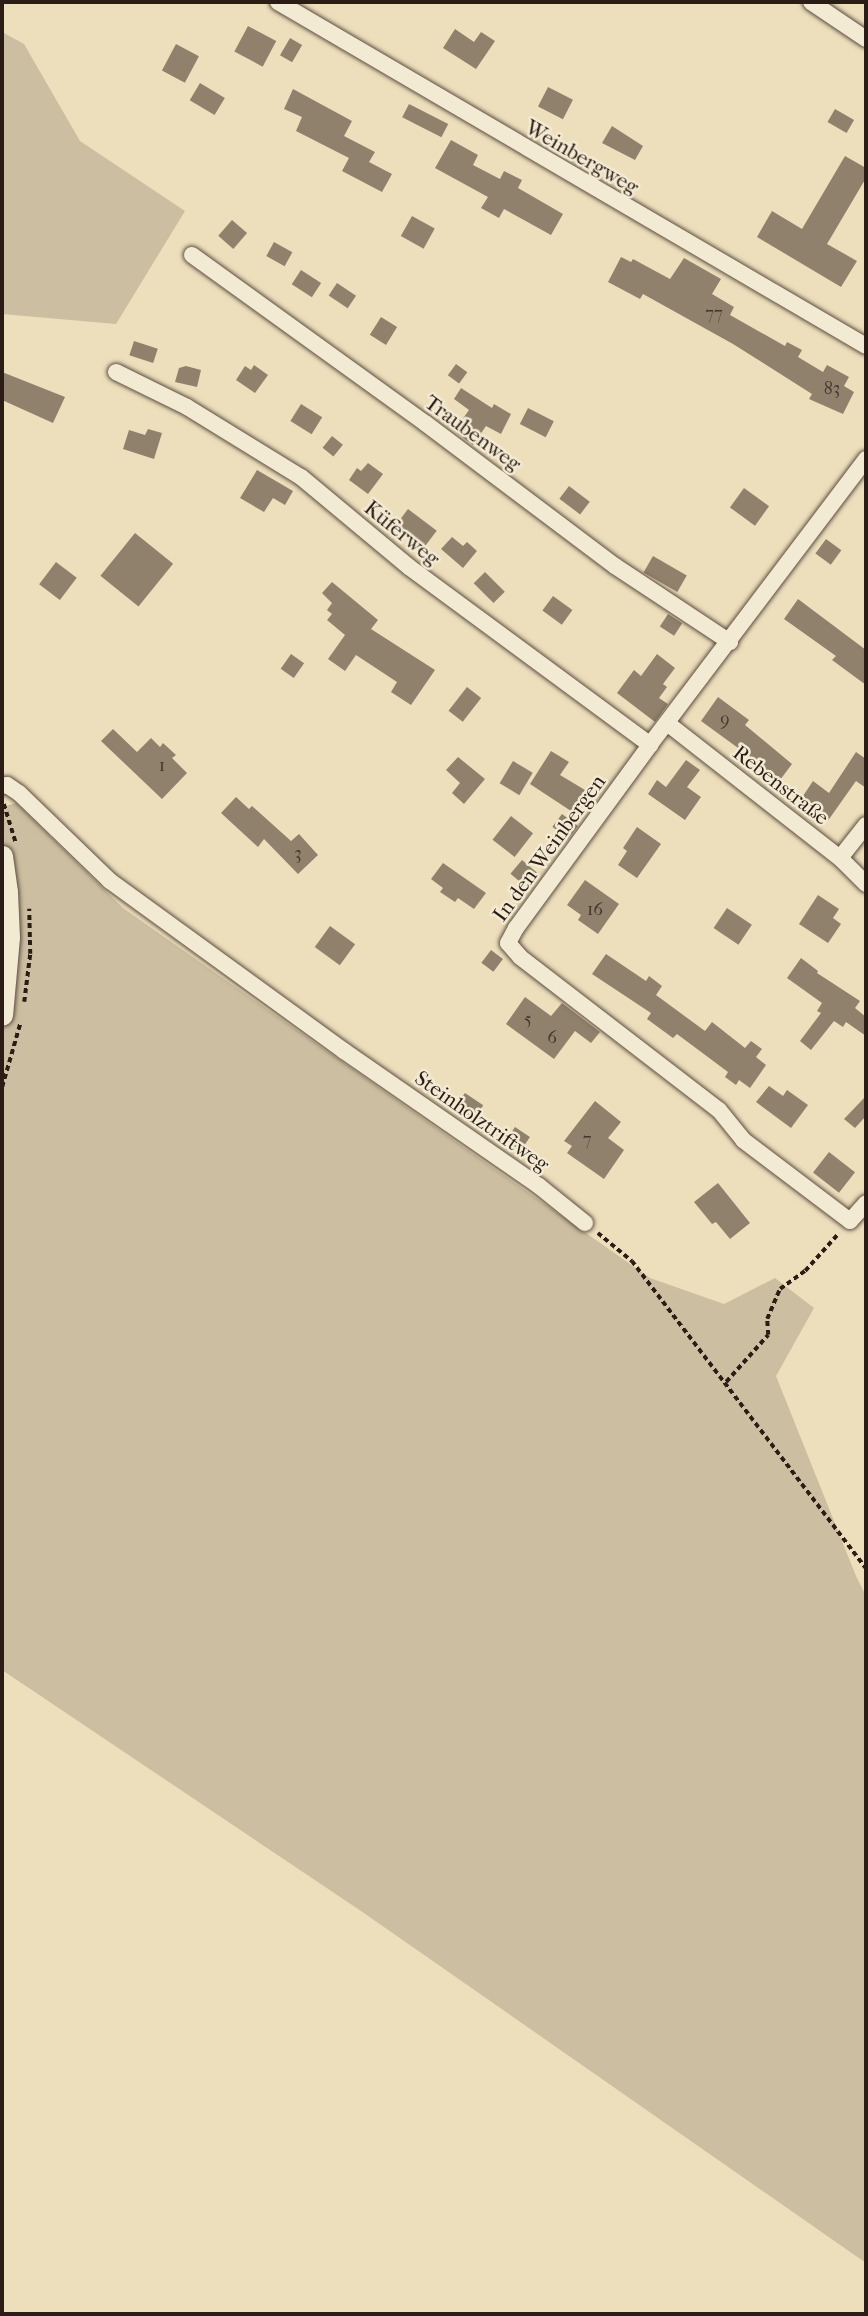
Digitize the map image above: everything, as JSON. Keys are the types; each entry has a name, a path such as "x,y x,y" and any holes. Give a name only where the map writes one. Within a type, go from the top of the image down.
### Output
{"main road":[{"path":"2,856 9,937 2,1015"}],"street":[{"name":"Weinbergweg","path":"278,2 866,346"},
{"path":"811,2 866,40"},
{"name":"Traubenweg","path":"192,256 425,423 615,566 730,642"},
{"name":"Küferweg","path":"116,372 187,407 301,477 409,567 650,745"},
{"name":"In den Weinbergen","path":"850,1221 743,1140 719,1110 509,947 509,937 866,458"},
{"name":"Rebenstraße","path":"667,723 840,858 866,884"},
{"name":"Steinholztriftweg","path":"2,786 19,793 110,881 344,1051 539,1186 586,1223"},
{"path":"840,858 866,825"},
{"path":"850,1221 866,1203"}],"path":[{"path":"726,1382 768,1335 767,1319 780,1289 805,1272 850,1221"},
{"path":"586,1223 632,1261 866,1568"}],"shaded area":[{"path":"2,32 24,44 80,141 185,211 116,324 2,314"},
{"path":"16,803 123,908 650,1278 724,1304 775,1278 814,1308 776,1376 866,1596 866,2263 361,1911 2,1670 2,807"}],"building":[{"path":"248,26 276,41 263,67 234,52"},
{"path":"455,29 474,42 481,32 495,41 476,69 443,48"},
{"path":"290,38 302,45 292,62 280,55"},
{"path":"176,44 199,56 185,83 162,70"},
{"path":"200,83 225,98 215,115 190,100"},
{"path":"548,87 573,100 563,119 538,107"},
{"path":"293,89 352,121 344,136 375,152 369,162 392,174 382,192 342,171 349,158 296,131 302,117 284,109"},
{"path":"409,104 448,124 441,137 402,117"},
{"path":"835,109 854,120 847,133 828,122"},
{"path":"612,126 643,146 635,160 602,143"},
{"path":"451,140 478,155 473,165 500,179 504,171 522,180 518,188 563,214 551,235 504,209 499,218 481,208 488,197 435,168"},
{"path":"845,156 866,168 866,178 827,244 857,261 841,287 757,237 772,211 802,229"},
{"path":"412,216 435,229 424,249 401,236"},
{"path":"232,220 247,233 233,249 218,236"},
{"path":"274,242 292,252 285,266 266,256"},
{"path":"621,257 631,262 633,259 670,279 684,258 721,279 712,294 734,307 730,315 785,346 787,342 802,350 798,357 823,372 827,365 849,377 844,386 854,392 843,414 809,399 812,394 733,344 643,294 640,299 608,282"},
{"path":"301,270 321,283 312,297 292,284"},
{"path":"337,283 356,296 348,308 329,295"},
{"path":"381,317 397,327 386,345 370,335"},
{"path":"134,341 158,349 153,363 129,355"},
{"path":"456,364 467,372 459,384 448,375"},
{"path":"254,365 268,375 255,393 236,380 245,366 251,370"},
{"path":"186,366 201,370 197,387 175,382 179,368"},
{"path":"2,372 65,397 53,423 2,400"},
{"path":"461,388 492,408 494,404 511,414 501,434 486,426 473,445 454,431 469,410 454,399"},
{"path":"301,404 322,417 312,434 290,421"},
{"path":"528,408 554,421 546,437 520,424"},
{"path":"148,429 162,433 154,459 123,449 129,430 145,435"},
{"path":"332,436 343,445 333,456 323,448"},
{"path":"368,463 383,474 368,494 349,480 357,468 361,471"},
{"path":"257,470 293,491 285,505 273,498 264,512 240,498"},
{"path":"569,486 590,502 580,514 559,499"},
{"path":"744,488 769,506 755,526 730,507"},
{"path":"408,509 437,531 425,546 397,524"},
{"path":"135,533 173,564 138,607 100,576"},
{"path":"452,537 463,546 467,542 477,551 463,568 441,549"},
{"path":"826,539 841,550 831,565 815,554"},
{"path":"653,556 687,576 677,592 644,572"},
{"path":"56,562 77,578 60,600 39,584"},
{"path":"485,572 505,592 493,603 474,583"},
{"path":"332,582 378,620 371,629 435,670 411,705 391,692 397,682 356,655 345,671 328,659 345,635 327,620 332,614 327,610 332,603 322,593"},
{"path":"553,596 572,610 562,625 542,611"},
{"path":"798,599 866,650 866,685 832,660 836,656 784,619"},
{"path":"668,614 682,623 674,636 660,627"},
{"path":"291,654 304,663 294,678 281,669"},
{"path":"657,654 675,668 663,684 667,687 659,698 668,704 655,722 617,693 634,670 641,676"},
{"path":"467,687 481,698 463,722 449,711"},
{"path":"718,697 749,720 745,725 792,764 777,784 753,766 756,761 701,721"},
{"path":"113,729 137,752 151,738 160,747 163,743 176,755 172,758 187,773 162,799 101,741"},
{"path":"551,751 569,762 560,775 585,790 571,811 530,784"},
{"path":"856,752 866,759 866,788 856,781 827,822 799,802 813,781 829,793"},
{"path":"458,757 485,779 464,804 452,793 460,783 446,770"},
{"path":"686,760 700,770 687,787 701,797 685,820 648,794 657,780 666,787"},
{"path":"513,761 533,773 519,795 500,783"},
{"path":"236,797 249,809 252,806 291,841 299,834 318,855 298,874 264,839 258,847 221,813"},
{"path":"562,814 578,826 568,839 552,827"},
{"path":"511,816 533,833 515,857 493,840"},
{"path":"637,827 661,844 637,878 618,865 627,851 623,848"},
{"path":"522,860 540,875 528,889 510,874"},
{"path":"443,863 486,893 474,909 458,898 455,902 440,892 443,888 431,879"},
{"path":"585,880 619,904 598,934 578,920 581,915 567,905"},
{"path":"818,895 839,909 833,918 841,924 828,943 799,924"},
{"path":"727,908 752,925 738,945 714,928"},
{"path":"330,926 355,944 340,965 315,947"},
{"path":"491,950 503,959 493,972 481,963"},
{"path":"606,954 646,981 649,976 662,986 656,995 705,1031 712,1022 745,1048 751,1041 762,1049 756,1057 766,1065 750,1088 739,1080 736,1085 725,1077 728,1072 677,1034 673,1038 647,1019 651,1013 592,974"},
{"path":"801,958 818,971 817,973 860,1001 855,1008 866,1017 866,1036 846,1022 843,1027 834,1021 811,1050 800,1041 821,1013 817,1011 822,1003 787,978"},
{"path":"525,997 551,1016 562,1003 600,1032 591,1043 575,1031 554,1059 506,1024"},
{"path":"769,1086 783,1096 787,1090 808,1105 791,1128 756,1102"},
{"path":"465,1093 483,1105 474,1119 455,1107"},
{"path":"866,1096 866,1116 855,1128 844,1119"},
{"path":"595,1101 621,1122 608,1138 624,1150 604,1179 567,1153 572,1146 564,1141"},
{"path":"515,1127 530,1137 520,1151 505,1141"},
{"path":"829,1152 855,1172 839,1193 813,1172"},
{"path":"718,1183 750,1223 730,1239 716,1222 712,1224 694,1202"}]}
